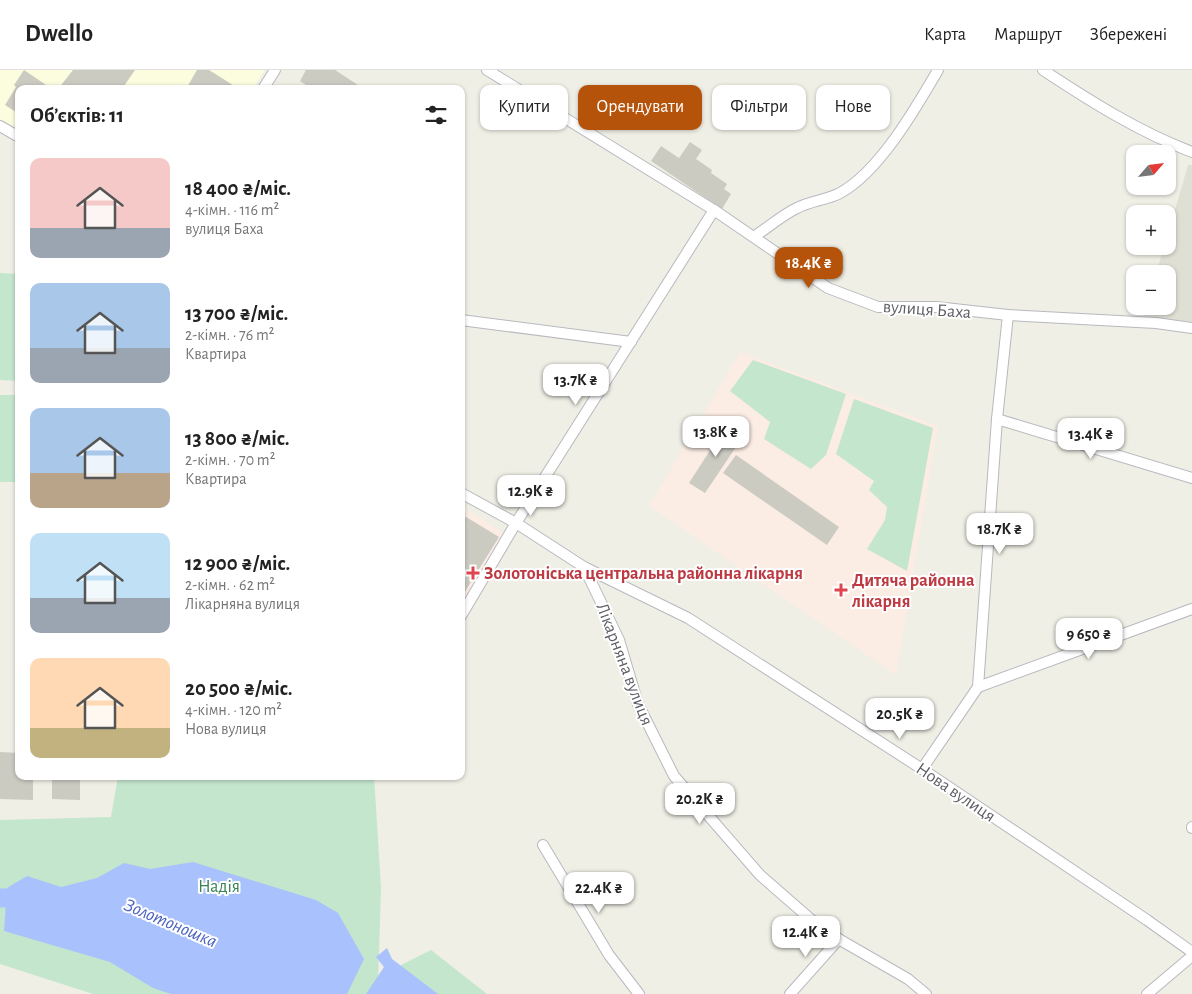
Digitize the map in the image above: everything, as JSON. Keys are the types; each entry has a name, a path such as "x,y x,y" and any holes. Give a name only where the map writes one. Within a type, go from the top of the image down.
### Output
{"street":[{"path":"266,85 275,70"},
{"name":"вулиця Баха","path":"488,70 755,236 828,288 878,307 936,307 1008,315 1156,323 1192,328"},
{"path":"755,236 797,208 840,193 858,181 882,154 920,101 938,70"},
{"path":"1043,70 1079,93 1165,142 1192,152"},
{"path":"0,126 15,135"},
{"path":"465,609 516,523 714,210"},
{"path":"922,769 978,688 997,419 1008,315"},
{"path":"465,321 631,342"},
{"path":"997,419 1192,478"},
{"path":"465,494 516,523 584,567"},
{"name":"Нова вулиця","path":"584,567 688,618 922,769 1192,952"},
{"name":"Лікарняна вулиця","path":"584,567 619,640 638,704 674,776 760,875 823,930 908,979 926,994"},
{"path":"978,688 1192,609"},
{"path":"543,845 609,955 639,994"},
{"path":"790,994 839,939"},
{"path":"1147,994 1192,956"}],"shaded area":[{"path":"0,70 265,70 256,85 15,85 15,128 0,119"},
{"path":"1188,165 1192,165 1192,322 1143,317 1144,315 1176,315 1176,265 1159,265 1161,255 1176,255 1176,206"},
{"name":"Дитяча районна лікарня","path":"740,352 938,426 896,675 649,506"},
{"name":"Золотоніська центральна районна лікарня","path":"465,509 507,535 465,604"}],"green space":[{"path":"0,273 15,274 15,381 0,380"},
{"path":"753,360 846,394 826,455 811,469 764,439 770,422 730,391"},
{"path":"0,395 15,395 15,482 0,482"},
{"path":"854,399 933,428 907,571 867,549 885,520 887,507 869,490 874,481 836,454"},
{"name":"Надія","path":"117,780 374,780 381,888 378,986 375,994 93,994 0,964 0,820 111,817"},
{"path":"431,950 487,994 383,994 401,965"}],"water":[{"path":"193,862 316,900 338,913 364,959 347,994 171,994 153,988 110,962 4,931 7,888 27,876 61,887 97,878 124,863 150,869"},
{"path":"387,948 392,959 438,994 366,994 384,967 376,957"}],"building":[{"path":"24,70 46,85 15,86"},
{"path":"73,70 135,70 125,85 61,85"},
{"path":"197,70 209,70 233,85 188,85"},
{"path":"306,70 335,70 358,85 306,85 300,81"},
{"path":"15,89 15,111 5,105"},
{"path":"690,142 702,150 696,159 727,184 724,189 731,194 722,209 651,161 661,146 679,158"},
{"path":"727,424 744,435 705,493 689,483"},
{"path":"736,455 839,527 827,545 723,473"},
{"path":"465,516 499,537 465,592"},
{"path":"0,752 15,753 15,780 33,780 33,800 0,799"},
{"path":"52,780 80,780 80,800 52,799"}],"waterway":[{"name":"Золотоношка","path":"0,898 31,898"}],"place":[{"name":"Золотоніська центральна районна лікарня","path":"473,573"},
{"name":"Дитяча районна лікарня","path":"841,590"}]}
